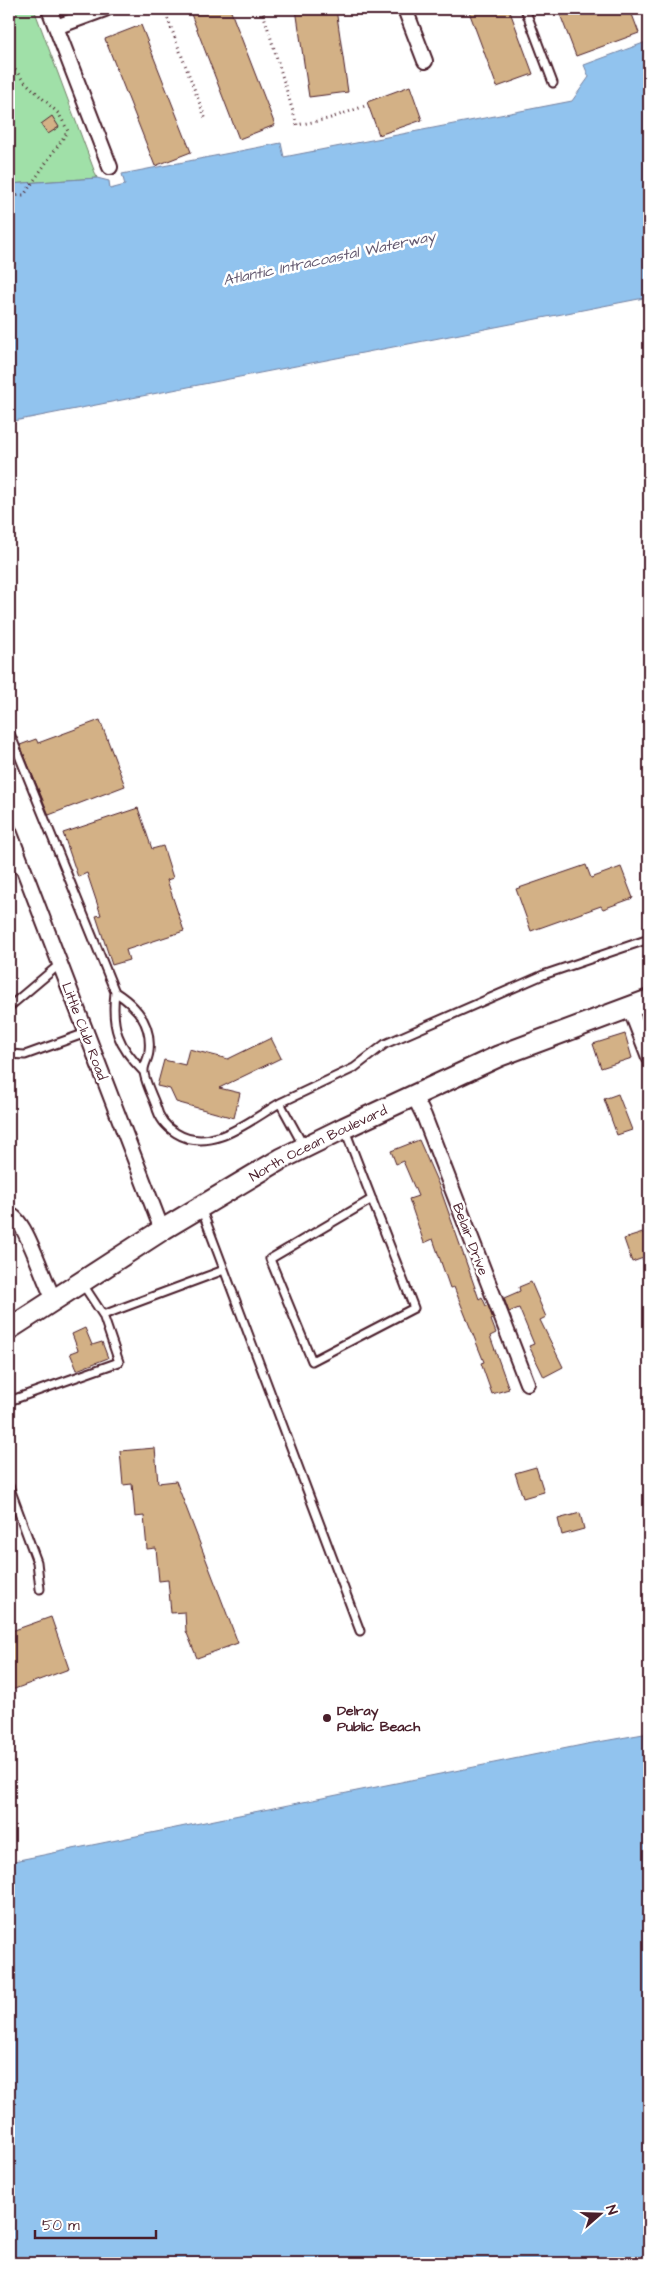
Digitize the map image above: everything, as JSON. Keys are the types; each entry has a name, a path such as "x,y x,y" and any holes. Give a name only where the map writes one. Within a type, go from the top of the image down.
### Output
{"main road":[{"name":"North Ocean Boulevard","path":"9,1329 200,1206 246,1178 304,1148 499,1056 649,1000"}],"street":[{"path":"49,9 110,168"},
{"path":"56,27 105,9"},
{"path":"405,9 425,61"},
{"name":"Little Club Road","path":"9,831 15,868 60,964 162,1230"},
{"path":"630,1008 649,1057"},
{"name":"Belair Drive","path":"414,1096 424,1116 527,1383"},
{"path":"9,1215 19,1220 25,1231 46,1286 54,1299"}],"lane":[{"path":"525,9 553,83"},
{"path":"9,731 115,992 113,1014 117,1036 128,1055 144,1071 159,1116 169,1129 183,1138 199,1141 216,1139 280,1103 354,1068 384,1044 543,975 649,939"},
{"path":"9,1007 60,964"},
{"path":"115,992 131,1002 143,1017 149,1034 149,1053 144,1071"},
{"path":"9,1054 25,1056 86,1033"},
{"path":"280,1103 304,1148"},
{"path":"344,1128 372,1199 414,1308 312,1361 270,1259 372,1199"},
{"path":"200,1206 360,1631"},
{"path":"103,1315 224,1270"},
{"path":"9,1401 119,1362 103,1315 81,1282"},
{"path":"9,1486 37,1562 40,1589"}],"path":[{"path":"164,9 206,120"},
{"path":"262,9 297,125 328,119 368,105"},
{"path":"9,62 22,79 59,114 68,132 24,196 9,196"}],"green space":[{"path":"9,9 34,9 97,178 9,184"}],"water":[{"name":"Atlantic Intracoastal Waterway","path":"649,41 649,297 9,422 9,184 97,178 109,181 110,189 125,185 122,174 281,143 284,157 572,101 589,77 584,65"},
{"path":"649,1733 649,2263 9,2263 9,1862"}],"building":[{"path":"204,9 230,9 275,125 239,139 191,14"},
{"path":"296,9 336,9 348,92 309,97"},
{"path":"468,9 509,9 533,74 497,87"},
{"path":"558,9 630,9 639,33 576,56"},
{"path":"141,25 191,152 155,166 105,39"},
{"path":"410,86 422,120 379,135 367,102"},
{"path":"52,116 59,127 48,134 41,124"},
{"path":"100,720 125,786 49,815 20,745 36,739 38,743"},
{"path":"138,808 152,849 163,846 173,878 167,880 184,931 126,950 129,960 112,965 96,916 101,915 87,873 78,877 63,833"},
{"path":"586,865 591,878 621,867 633,898 603,909 601,906 531,931 516,889"},
{"path":"625,1034 632,1058 601,1068 593,1044"},
{"path":"271,1038 281,1058 219,1088 240,1093 234,1118 176,1102 170,1089 157,1086 164,1060 185,1065 189,1049 228,1059"},
{"path":"618,1094 632,1130 617,1135 604,1099"},
{"path":"419,1140 440,1188 479,1299 482,1297 486,1306 488,1305 496,1333 490,1336 509,1389 492,1394 481,1363 484,1362 454,1287 450,1288 433,1239 424,1243 409,1199 418,1196 403,1161 396,1164 391,1151"},
{"path":"649,1231 649,1256 632,1262 624,1239"},
{"path":"531,1282 546,1317 540,1320 563,1367 544,1377 529,1346 534,1344 519,1308 509,1312 504,1298 520,1291 519,1287"},
{"path":"85,1328 92,1345 102,1342 108,1358 77,1370 70,1353 78,1350 72,1334"},
{"path":"155,1448 158,1483 176,1481 238,1643 197,1658 186,1631 185,1612 171,1613 168,1580 159,1581 156,1548 147,1549 144,1516 135,1517 132,1484 123,1485 120,1451"},
{"path":"536,1467 544,1492 523,1498 515,1473"},
{"path":"580,1513 584,1529 562,1535 558,1519"},
{"path":"51,1617 69,1669 9,1691 9,1632"}],"place":[{"name":"Delray Public Beach","path":"327,1718"}]}
